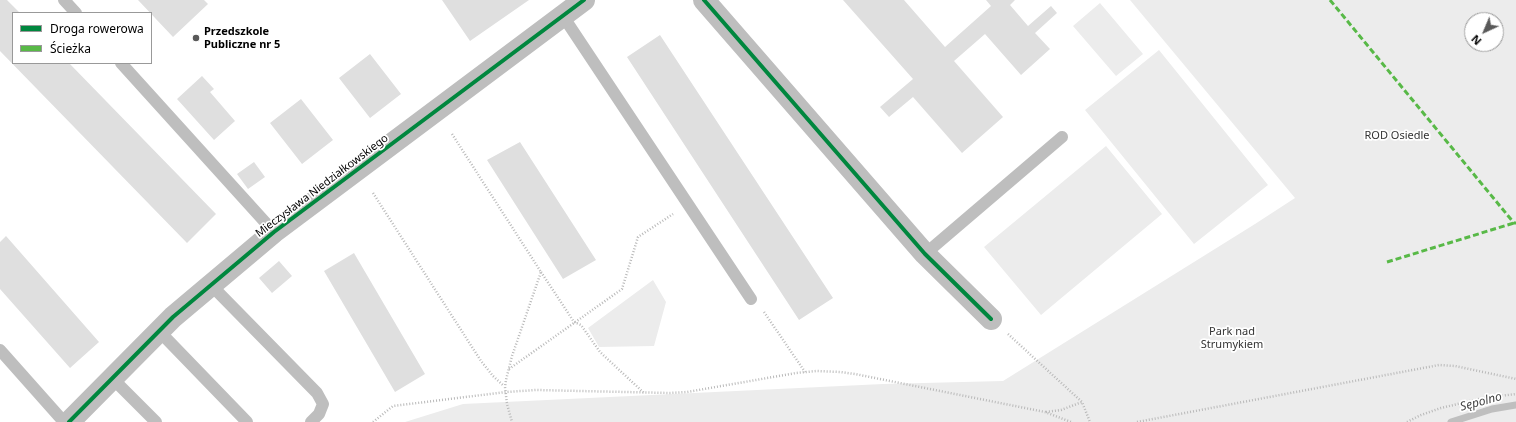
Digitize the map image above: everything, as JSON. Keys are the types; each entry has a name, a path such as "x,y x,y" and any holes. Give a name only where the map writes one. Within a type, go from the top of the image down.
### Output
{"street":[{"name":"Mieczysława Niedziałkowskiego","path":"69,422 173,317 274,232 584,0"},
{"path":"704,0 925,254 991,319"}],"lane":[{"path":"64,0 75,12"},
{"path":"563,16 752,299"},
{"path":"123,64 274,232"},
{"path":"925,254 1062,137"},
{"path":"211,285 317,393 323,404 320,414 311,422"},
{"path":"159,331 247,422"},
{"path":"0,350 64,422"},
{"path":"112,378 156,422"}],"path":[{"path":"452,134 574,322 581,325 600,352 645,393"},
{"path":"373,193 481,361 493,376 505,387"},
{"path":"508,370 622,289 638,237 688,203"},
{"path":"512,422 507,404 505,387 508,370 541,272"},
{"path":"752,299 766,315 806,372"},
{"path":"991,319 1082,402 1090,422"},
{"path":"1137,422 1439,365 1455,366 1516,379"},
{"path":"373,422 393,406 506,392 536,390 670,394 806,372 840,372 1045,412 1071,422"},
{"path":"1408,422 1421,415 1441,408 1483,398 1516,394"},
{"path":"1045,412 1061,410 1082,402"}],"green space":[{"path":"1130,0 1516,0 1516,422 405,422 463,404 883,384 1003,381 1295,198"},
{"path":"1100,3 1143,54 1116,76 1073,26"},
{"path":"1159,50 1268,185 1194,244 1085,110"},
{"path":"1106,146 1162,214 1041,315 984,247"},
{"path":"653,280 666,302 654,346 599,347 588,328"}],"building":[{"path":"0,0 7,0 19,12 12,12 12,63 0,51"},
{"path":"138,0 204,0 208,4 173,37 152,15 152,12 149,12"},
{"path":"442,0 529,0 470,41"},
{"path":"843,0 904,0 945,47 991,6 986,0 1015,0 1010,5 1028,26 1051,6 1057,13 1035,33 1050,49 1021,75 985,34 954,61 1003,117 962,153 913,97 889,117 880,107 913,79"},
{"path":"660,35 833,298 799,320 627,57"},
{"path":"370,54 401,94 370,118 339,78"},
{"path":"13,64 70,64 216,214 187,243"},
{"path":"202,76 214,89 210,92 235,121 214,140 177,99"},
{"path":"301,99 333,140 302,164 270,123"},
{"path":"520,142 596,260 563,279 487,160"},
{"path":"254,162 265,177 248,189 237,174"},
{"path":"6,236 99,342 70,368 0,289 0,242"},
{"path":"354,253 425,374 395,392 324,271"},
{"path":"279,261 292,276 272,293 259,278"}],"waterway":[{"name":"Sępolno","path":"1451,422 1492,409 1516,405"}],"marked path":[{"path":"1330,0 1514,223 1516,223"},
{"path":"1387,262 1514,223"}],"cycle path":[{"path":"69,422 173,317 274,232 584,0"},
{"path":"704,0 925,254 991,319"}],"place":[{"name":"Przedszkole Publiczne nr 5","path":"196,38"}],"park label":[{"name":"ROD Osiedle","path":"1397,136"},
{"name":"Park nad Strumykiem","path":"1232,338"}]}
